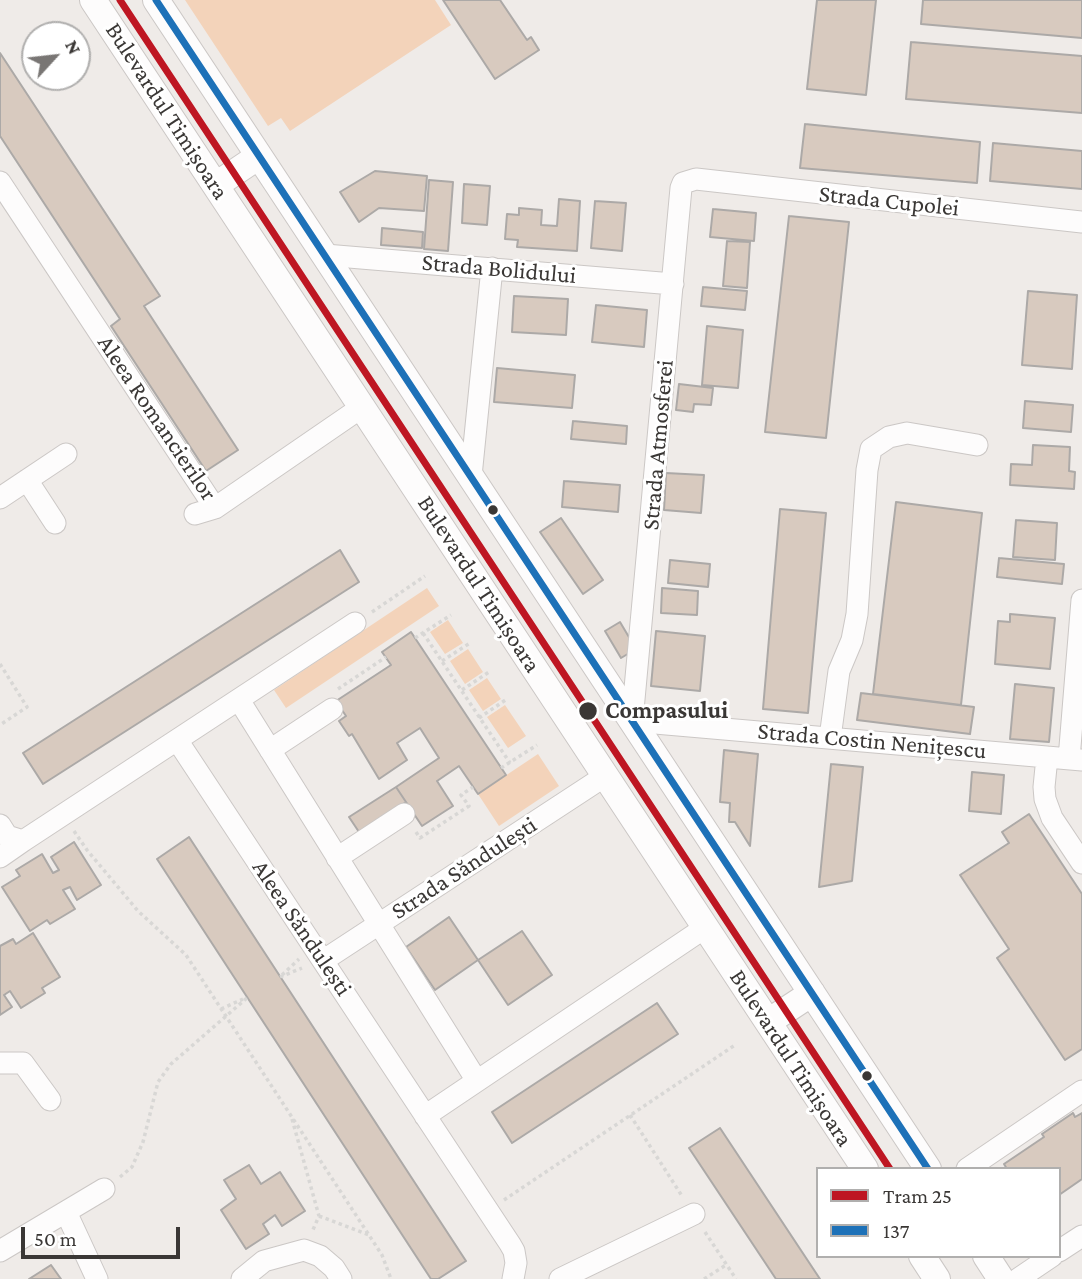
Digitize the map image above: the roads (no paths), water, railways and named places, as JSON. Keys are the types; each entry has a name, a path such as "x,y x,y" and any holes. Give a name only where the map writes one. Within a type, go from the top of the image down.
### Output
{"main road":[{"name":"Bulevardul Timișoara","path":"93,0 864,1167"},
{"path":"156,0 928,1167"},
{"path":"216,185 259,156"},
{"path":"768,1022 812,993"},
{"path":"923,1258 937,1279"},
{"path":"993,1258 1025,1267"}],"street":[{"name":"Strada Cupolei","path":"696,179 1082,222"},
{"name":"Strada Atmosferei","path":"632,721 681,188 688,180 696,179"},
{"name":"Aleea Romancierilor","path":"0,182 205,511 362,407"},
{"name":"Strada Bolidului","path":"325,255 673,284"},
{"path":"471,476 492,268"},
{"path":"830,738 839,671 852,640 857,614 867,470 871,449 889,437 907,433 977,445"},
{"path":"0,498 66,454"},
{"path":"27,480 55,523"},
{"path":"1076,760 1082,600"},
{"path":"0,857 355,623"},
{"path":"239,700 477,1081"},
{"path":"270,750 332,709"},
{"name":"Strada Costin Nenițescu","path":"632,721 1076,760"},
{"name":"Aleea Săndulești","path":"177,740 514,1251 516,1264 513,1279"},
{"path":"1046,757 1045,799 1052,818 1082,863"},
{"name":"Strada Săndulești","path":"324,960 605,776"},
{"path":"337,858 404,814"},
{"path":"0,825 7,836 23,841"},
{"path":"425,1116 706,928"},
{"path":"0,1063 23,1063 50,1100"},
{"path":"979,1165 1082,1091"},
{"path":"0,1251 104,1189"},
{"path":"66,1212 97,1279"},
{"path":"560,1279 694,1214"},
{"path":"1061,1250 1082,1236"},
{"path":"242,1279 264,1261 304,1250 320,1255 341,1279"}],"tram line":[{"name":"25","path":"120,0 889,1167"}],"place":[{"name":"Compasului","path":"588,711"}]}
